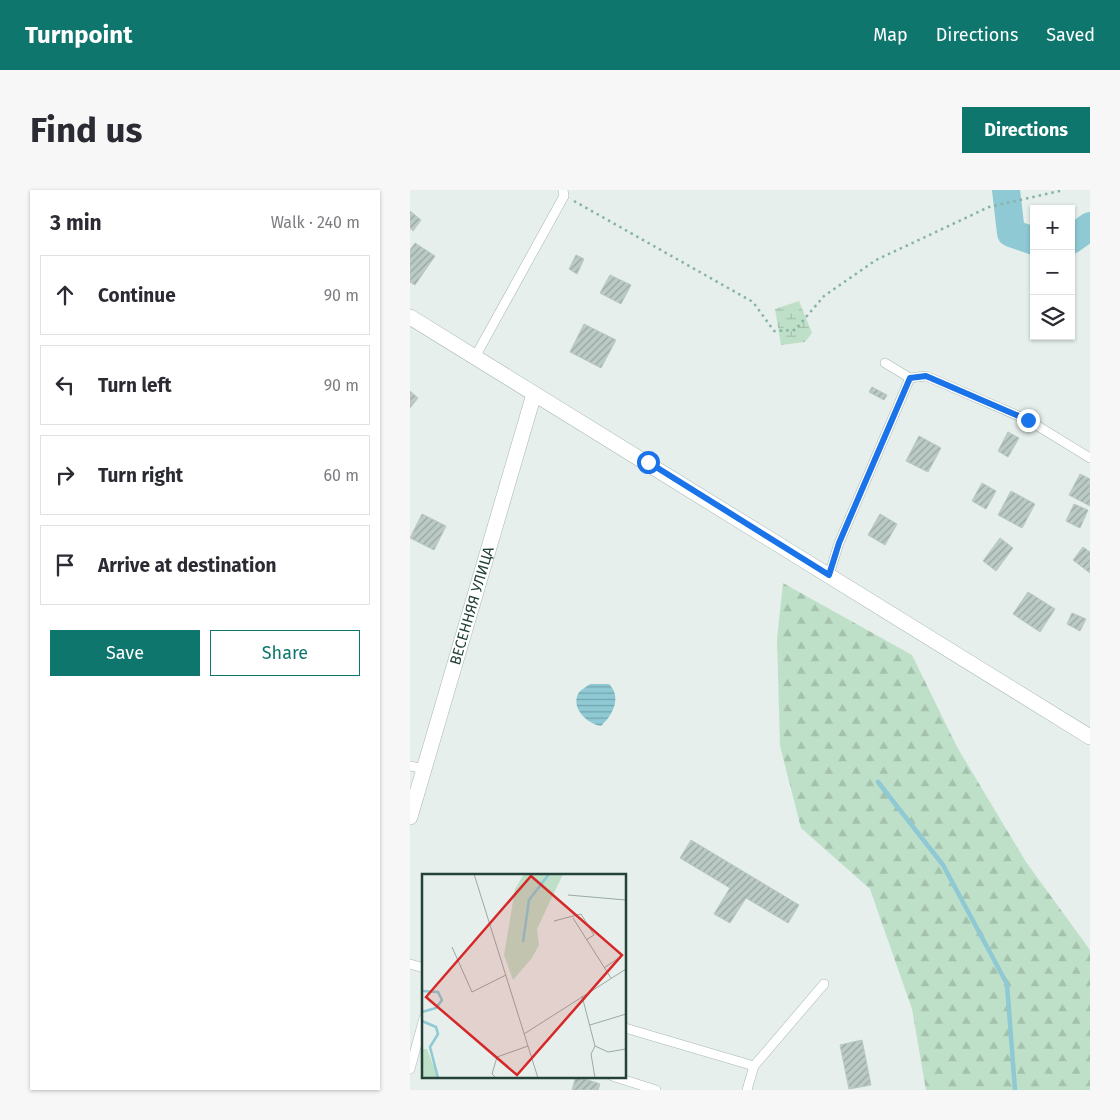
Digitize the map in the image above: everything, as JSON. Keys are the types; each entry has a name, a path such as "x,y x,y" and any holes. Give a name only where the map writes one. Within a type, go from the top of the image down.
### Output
{"street":[{"path":"410,317 1090,737"},
{"name":"ВЕСЕННЯЯ УЛИЦА","path":"410,818 417,768 534,394"}],"lane":[{"path":"475,357 563,193"},
{"path":"885,363 910,378 926,376 1028,420 1090,458"},
{"path":"829,575 839,543 910,378"},
{"path":"747,1090 754,1066 824,984"},
{"path":"410,1069 422,1025"},
{"path":"626,1028 754,1066"},
{"path":"618,1078 656,1090"}],"path":[{"path":"563,193 753,302 774,331 795,330 824,296 876,260 989,207 1064,190"}],"green space":[{"path":"799,301 812,333 805,342 781,345 775,309"},
{"path":"783,583 912,655 957,747 1026,862 1090,950 1090,1090 926,1090 912,1009 870,889 801,828 780,746 777,639"}],"water":[{"path":"590,684 609,684 615,694 612,711 601,726 586,719 577,705 578,694"}],"building":[{"path":"410,211 421,220 413,231 410,228"},
{"path":"415,243 435,256 415,285 410,282 410,250"},
{"path":"576,255 584,259 577,274 569,269"},
{"path":"610,275 631,285 621,304 600,293"},
{"path":"584,324 616,340 601,368 570,352"},
{"path":"872,387 887,395 884,400 869,392"},
{"path":"410,391 418,398 410,408"},
{"path":"1008,432 1019,438 1008,457 998,451"},
{"path":"919,436 941,448 928,472 906,461"},
{"path":"1080,474 1090,479 1090,506 1069,495"},
{"path":"982,483 996,491 986,509 972,501"},
{"path":"1011,491 1035,504 1022,528 998,515"},
{"path":"1074,504 1088,510 1080,528 1066,521"},
{"path":"422,514 446,526 434,550 410,538"},
{"path":"880,514 897,524 885,545 868,535"},
{"path":"1000,538 1013,548 996,571 983,561"},
{"path":"1083,547 1090,552 1090,573 1073,560"},
{"path":"1028,592 1055,609 1040,632 1013,614"},
{"path":"1072,613 1086,619 1080,631 1067,624"},
{"path":"691,840 799,905 788,923 746,898 730,923 714,914 730,888 680,858"},
{"path":"862,1040 871,1085 849,1089 840,1045"},
{"path":"575,1078 582,1078 600,1084 598,1090 572,1090"}],"waterway":[{"path":"1006,190 1011,233 1030,240"},
{"path":"1075,237 1090,226"},
{"path":"878,782 943,865 1007,984 1015,1090"}],"route":[{"path":"648,462 829,575 839,543 910,378 926,376 1028,420"}]}
